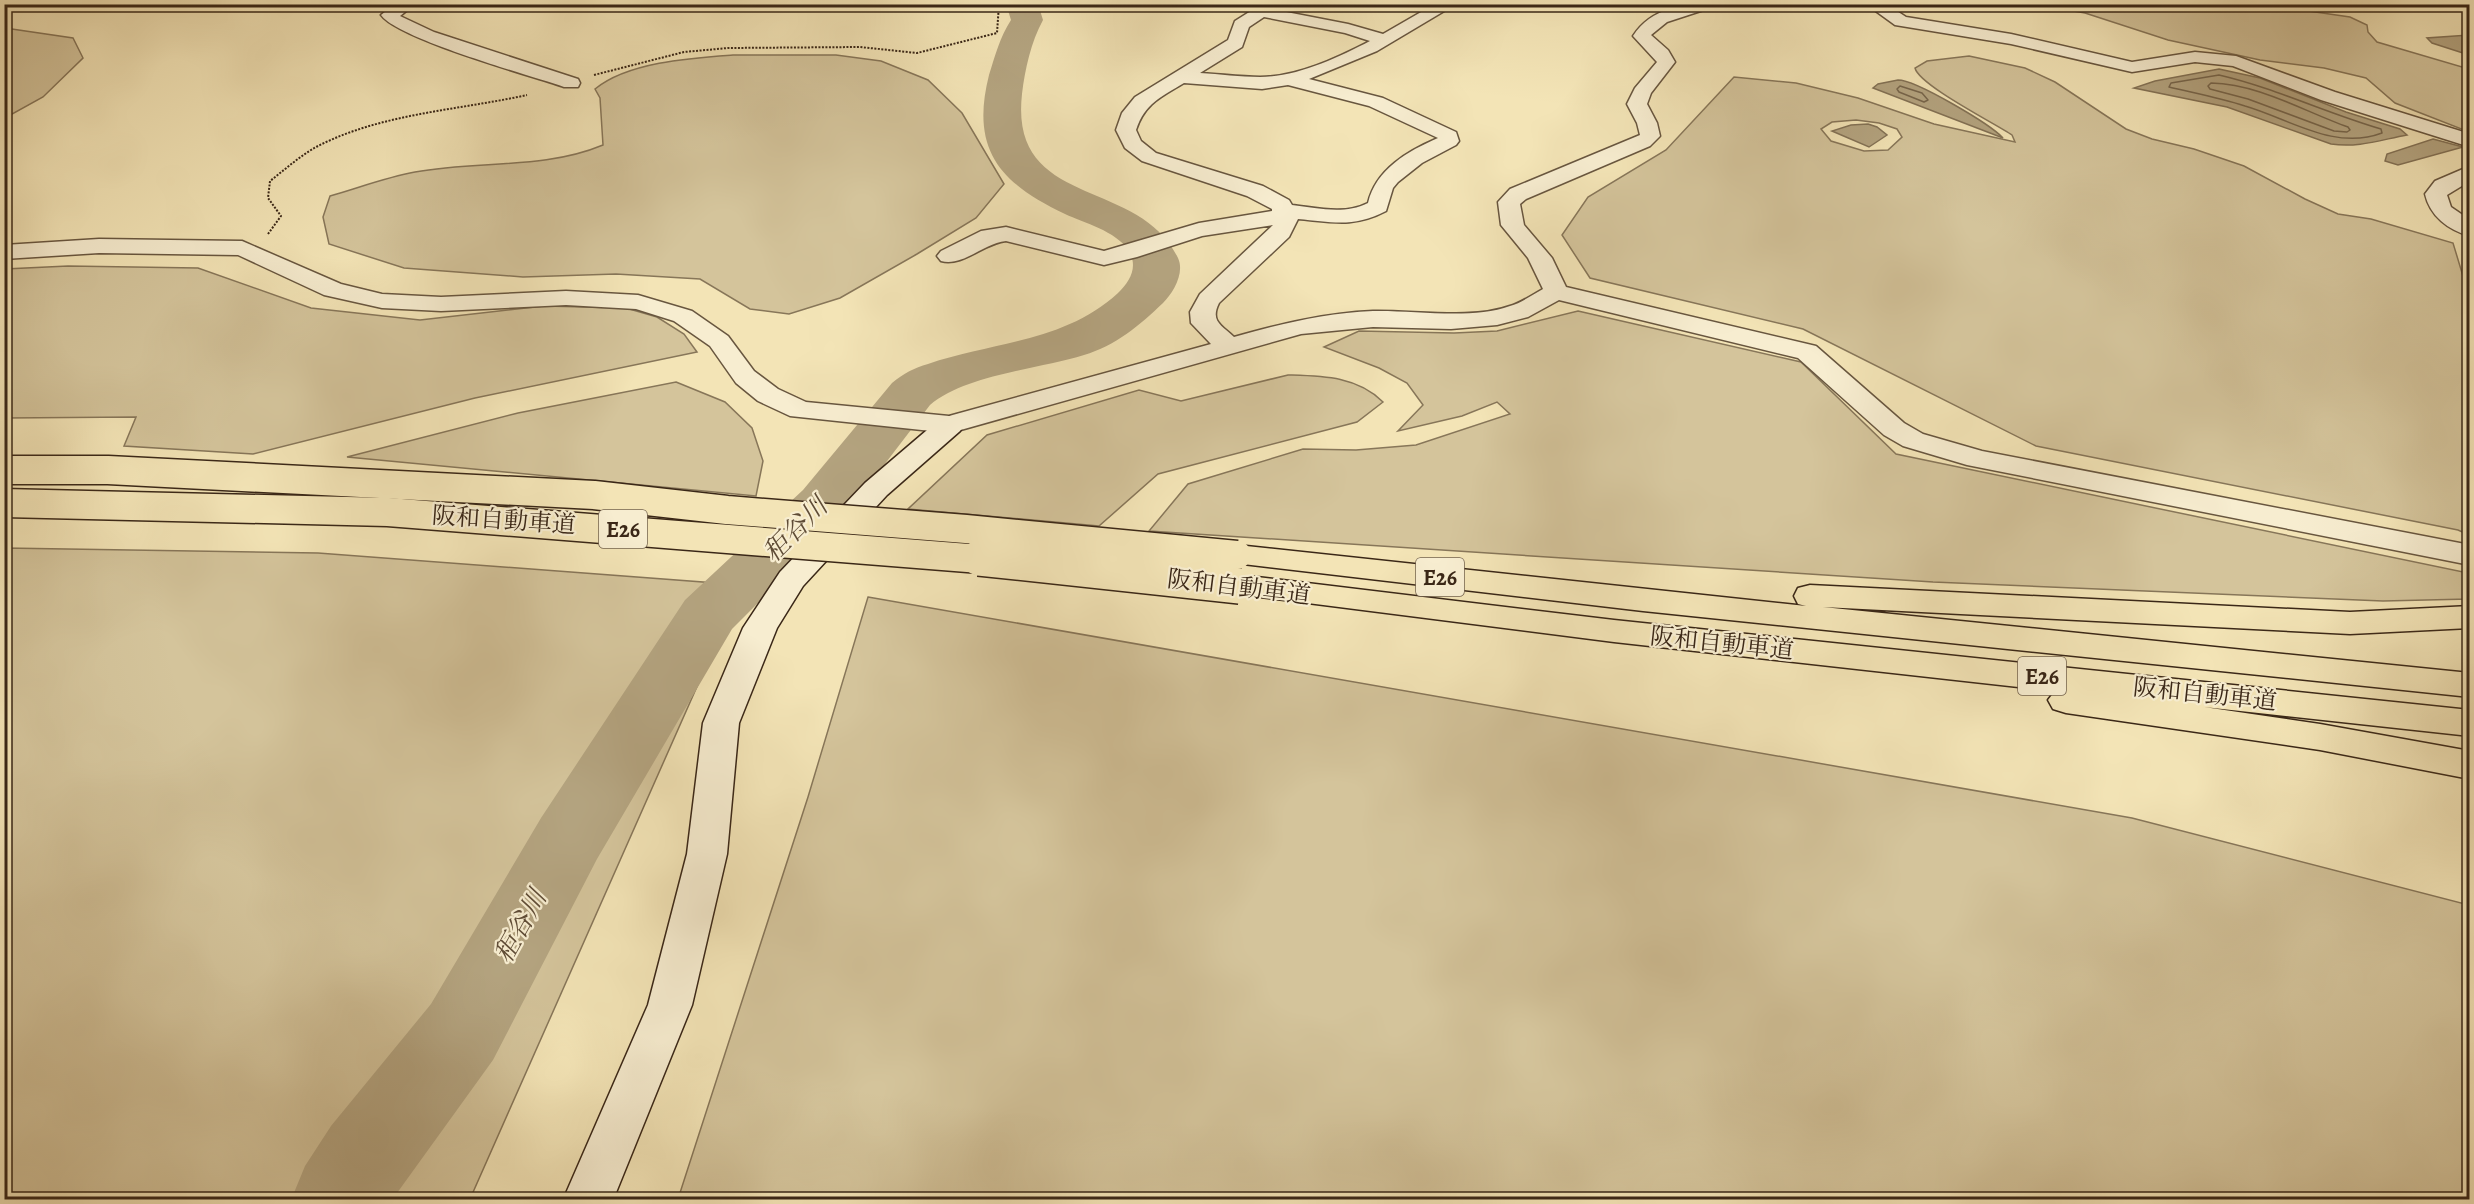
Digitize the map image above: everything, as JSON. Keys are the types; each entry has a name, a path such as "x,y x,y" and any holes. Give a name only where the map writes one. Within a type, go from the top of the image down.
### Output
{"highway":[{"name":"阪和自動車道","path":"4,470 108,470 594,495 727,510 966,529 1614,631 2469,723"},
{"name":"阪和自動車道","path":"4,503 388,512 939,554 1239,571 1643,600 2469,685"},
{"path":"1239,571 1775,594 2350,623 2469,617"},
{"path":"1614,631 2012,693 2320,737 2469,765"}],"street":[{"path":"407,4 389,15 398,23 428,36 571,83"},
{"path":"1180,77 1262,83 1309,74 1384,40 1448,4"},
{"path":"1556,292 1537,254 1516,232 1508,211 1509,202 1518,194 1643,142 1650,136 1647,123 1637,104 1640,94 1663,69 1666,62 1662,54 1642,36 1646,29 1657,20 1707,4"},
{"path":"1874,4 1901,21 2011,39 2132,67 2195,57 2236,61 2328,96 2469,141"},
{"path":"1229,347 1204,323 1202,312 1209,298 1281,232 1285,214 1281,205 1255,191 1149,157 1132,144 1126,130 1132,113 1142,101 1236,43 1241,26 1268,8 1384,40"},
{"path":"949,256 989,236 1006,234 1104,258 1118,256 1171,238 1230,223 1285,214 1346,217 1361,215 1377,206 1384,183 1420,155 1449,141 1449,136 1376,102 1288,79"},
{"path":"2469,172 2443,186 2436,194 2438,206 2449,219 2469,229"},
{"path":"4,252 99,246 242,248 333,290 382,301 441,304 566,298 638,302 683,316 719,341 746,377 760,389 800,410 950,425 1299,327 1373,319 1451,321 1497,318 1519,312 1556,292 1807,352 1894,429 1913,440 1936,447 1989,461 2465,554"},
{"path":"588,1200 670,1005 707,854 721,723 760,628 790,579 876,489 950,425"}],"path":[{"path":"242,248 268,234 281,216 268,198 270,181 319,145 343,134 375,125 499,102 632,64 684,52 860,47 917,53 997,33 999,4"}],"shaded area":[{"path":"2260,4 2350,17 2367,25 2368,32 2377,42 2469,69 2469,132 2395,103 2366,78 2324,68 2260,60 2168,40 2085,13 2040,5"},
{"path":"5,28 73,38 83,58 43,97 5,118"},
{"path":"733,55 836,55 881,61 928,80 962,113 1004,184 976,218 917,254 840,298 789,314 750,309 700,279 616,274 523,277 404,268 329,244 323,217 330,196 415,172 557,158 603,145 600,98 595,89 609,80 642,67 680,60"},
{"path":"1969,56 2025,68 2055,82 2126,129 2244,166 2338,214 2371,219 2453,243 2469,296 2469,535 2458,530 2036,446 1803,329 1590,278 1562,235 1588,197 1666,150 1734,77 1796,83 1858,98 1934,124 2015,142 2012,135 1929,84 1915,68 1927,61","holes":["1856,120 1879,123 1897,129 1902,137 1888,150 1864,151 1831,141 1821,129 1832,122"]},
{"path":"68,266 198,268 311,308 420,320 544,306 626,308 657,317 684,334 697,352 475,398 253,454 124,446 136,417 5,418 5,269"},
{"path":"1578,311 1801,362 1896,454 2463,572 2469,569 2469,599 2383,601 1933,582 1149,531 1188,484 1303,449 1356,450 1416,445 1510,414 1497,402 1462,416 1398,431 1423,405 1407,383 1379,368 1324,347 1359,331 1454,333 1497,331"},
{"path":"1288,375 1326,377 1350,382 1373,393 1383,402 1357,422 1158,474 1099,526 908,509 987,435 1139,390 1181,401"},
{"path":"676,382 725,402 752,428 763,461 756,496 347,457 518,413"},
{"path":"4,548 318,553 742,585 470,1199 5,1199"},
{"path":"868,597 2132,818 2469,905 2469,1199 678,1199 808,797"}],"water":[{"path":"2469,35 2469,55 2432,43 2427,38"},
{"path":"2219,69 2260,78 2346,112 2400,129 2407,135 2360,144 2331,144 2227,107 2134,88 2155,81"},
{"path":"1898,80 1920,87 1952,104 1984,123 2003,138 1873,88 1878,84"},
{"path":"1868,124 1877,127 1887,135 1869,147 1832,131 1851,125"},
{"path":"2433,139 2463,147 2398,165 2385,161 2387,154"}],"waterway":[{"name":"秬谷川","path":"339,1200 364,1158 462,1032 568,840 708,615 824,503 911,394 924,383 948,374 1068,344 1099,331 1129,309 1152,287 1157,263 1142,238 1119,222 1078,204 1038,182 1011,154 1003,135 1001,112 1013,51 1027,20 1022,4"}]}
